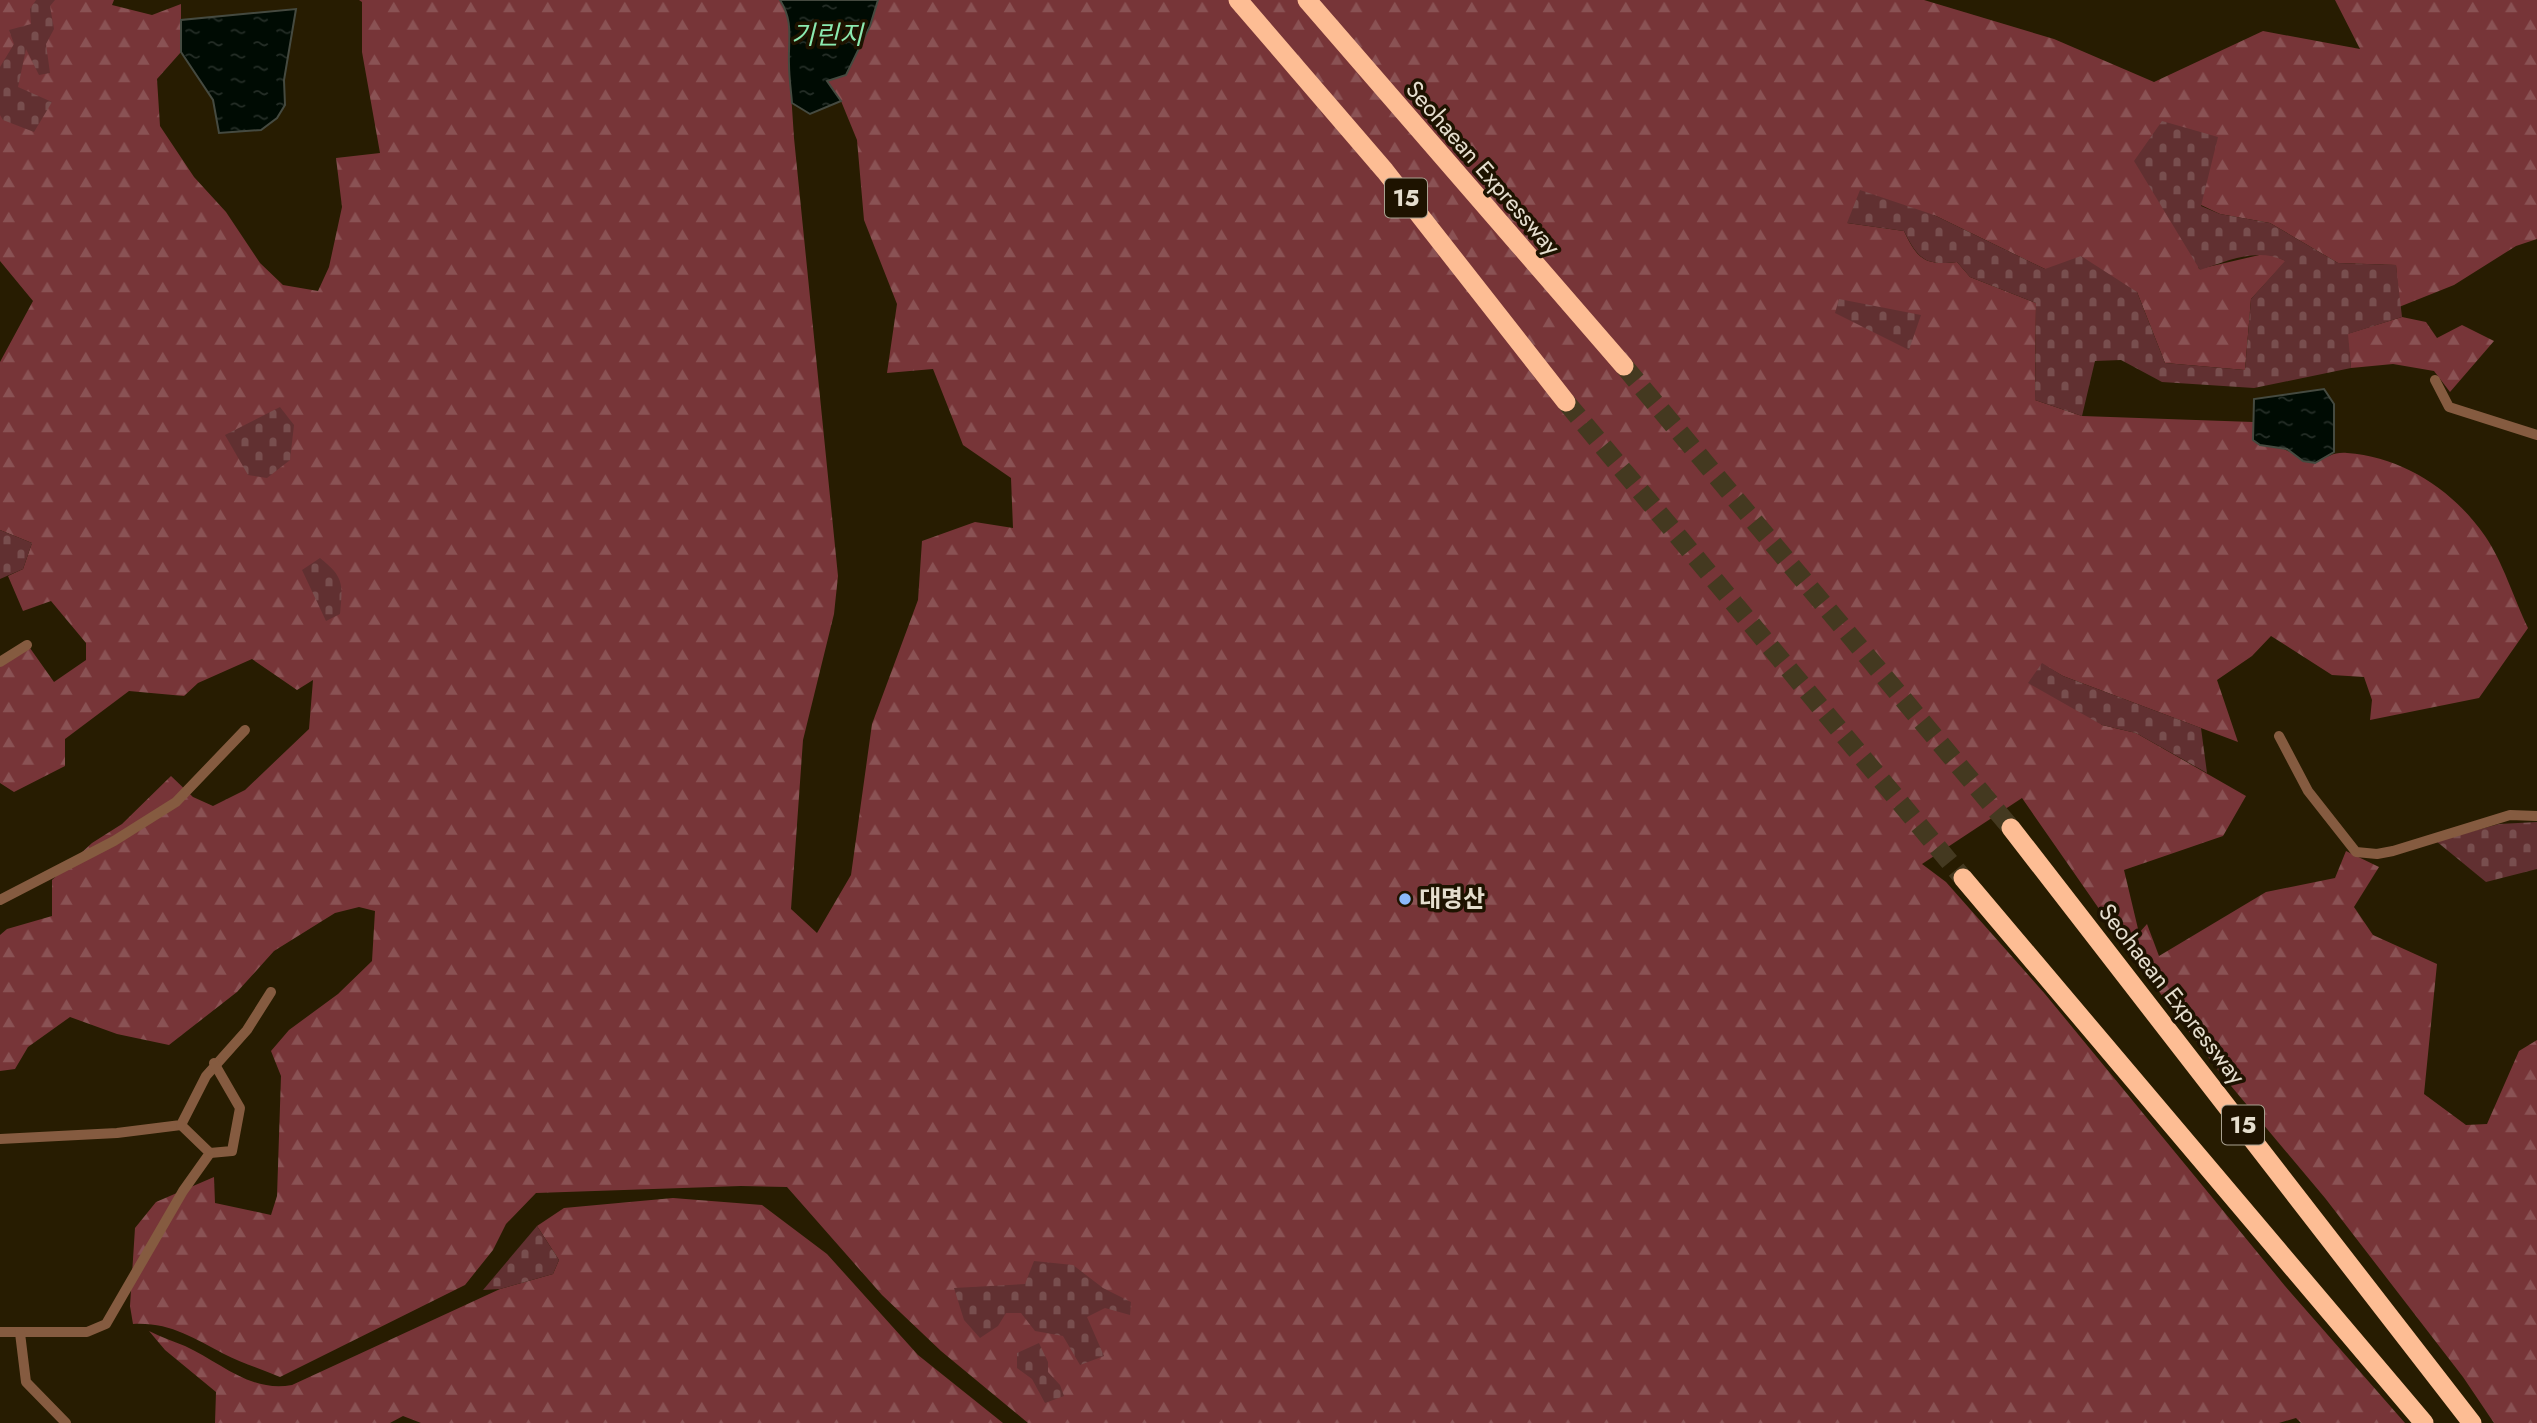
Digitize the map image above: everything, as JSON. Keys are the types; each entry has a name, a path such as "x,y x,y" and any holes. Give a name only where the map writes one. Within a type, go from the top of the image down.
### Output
{"highway":[{"name":"15","path":"1238,0 1385,171 1566,401"},
{"name":"Seohaean Expressway","path":"1307,0 1624,366"},
{"name":"Seohaean Expressway","path":"2011,828 2472,1423"},
{"name":"15","path":"1964,878 2424,1423"}],"street":[{"path":"2435,380 2449,407 2537,435"},
{"path":"0,663 27,645"},
{"path":"0,900 114,841 176,802 245,730"},
{"path":"2279,736 2308,791 2356,852 2385,852 2510,815 2537,816"},
{"path":"181,1125 214,1063 247,1030 271,992"},
{"path":"181,1125 210,1153 232,1151 240,1108 214,1063"},
{"path":"0,1139 117,1133 181,1125"},
{"path":"0,1332 87,1332 106,1324 183,1191 210,1153"},
{"path":"20,1333 26,1382 66,1423"}],"green space":[{"path":"0,0 114,0 112,5 152,15 181,4 181,52 157,79 160,126 194,177 226,212 260,263 283,285 318,291 329,267 342,207 336,158 380,153 362,52 362,2 359,0 780,0 787,10 792,35 789,62 794,138 838,576 834,614 803,740 791,909 817,933 851,875 872,724 918,600 922,541 975,522 1013,528 1011,478 963,445 933,369 887,373 897,304 864,220 857,140 841,101 827,80 870,26 878,0 1924,0 2054,39 2154,82 2263,31 2360,49 2335,0 2537,0 2537,239 2516,246 2454,285 2399,307 2396,265 2338,263 2270,223 2220,214 2201,205 2162,121 2199,269 2268,253 2286,261 2251,299 2245,370 2165,363 2137,292 2045,269 1934,215 1847,223 1904,231 1913,248 1923,258 1937,263 1957,262 1970,277 2036,303 2035,400 2082,416 2253,422 2253,440 2284,449 2306,461 2313,462 2342,453 2388,461 2425,479 2458,504 2491,546 2528,628 2479,698 2370,720 2372,700 2364,677 2332,675 2271,636 2252,656 2217,680 2238,742 2063,676 2042,664 2102,725 2136,733 2246,796 2223,836 2124,870 2139,933 2147,924 2159,956 2266,892 2335,878 2346,851 2379,867 2354,907 2373,935 2437,964 2424,1094 2466,1125 2487,1124 2519,1051 2537,1040 2537,1423 2494,1423 2463,1377 2325,1198 2221,1074 2127,949 2022,798 1922,864 1946,882 2045,994 2285,1286 2405,1423 2301,1423 2296,1418 2279,1423 1028,1423 941,1351 882,1295 787,1187 536,1193 506,1224 493,1250 465,1285 280,1377 170,1328 133,1324 130,1306 135,1228 156,1202 214,1177 215,1203 271,1215 277,1196 281,1076 271,1051 289,1030 338,994 372,961 375,911 359,907 335,913 274,951 237,992 169,1045 117,1034 70,1017 28,1047 15,1069 0,1071 0,935 7,929 52,916 52,880 92,843 122,824 171,776 193,797 213,806 245,790 309,729 313,680 297,690 252,659 198,683 184,696 129,691 65,739 65,766 14,792 0,783 0,658 25,641 54,682 86,660 86,643 51,601 23,611 8,576 23,569 32,543 0,530 0,362 33,301 0,261"},
{"path":"36,0 55,0 50,6 54,29 46,44 50,73 39,75 26,49 18,87 52,102 34,132 3,120 0,115 0,67 14,44 9,30 31,24 30,9"},
{"path":"2162,121 2218,137 2201,206 2220,214 2270,223 2338,263 2396,265 2402,317 2348,334 2351,368 2254,388 2162,382 2121,360 2095,361 2082,416 2035,400 2036,303 1970,277 1957,262 1937,263 1924,258 1918,254 1904,231 1847,223 1860,190 1934,215 2045,269 2081,256 2137,292 2165,363 2245,370 2251,299 2285,261 2253,255 2200,270 2134,161"},
{"path":"1839,299 1921,315 1909,350 1835,313"},
{"path":"2402,317 2426,322 2437,338 2462,325 2494,341 2450,392 2434,371 2393,364 2351,368 2347,334"},
{"path":"280,407 294,425 290,460 267,478 248,475 225,435"},
{"path":"0,530 32,543 23,569 0,579"},
{"path":"320,558 338,576 342,595 340,614 326,621 302,570"},
{"path":"2042,663 2063,676 2201,728 2207,773 2136,733 2102,725 2028,683"},
{"path":"2537,822 2537,869 2486,882 2436,841 2499,824"},
{"path":"673,1198 762,1205 827,1254 918,1355 1003,1423 421,1423 403,1416 390,1423 215,1423 216,1392 165,1350 149,1331 185,1346 249,1380 263,1385 292,1385 500,1289 553,1274 559,1260 537,1226 564,1208"},
{"path":"537,1226 559,1260 553,1274 500,1289 483,1290"},
{"path":"1034,1261 1073,1265 1103,1288 1131,1302 1130,1315 1105,1308 1087,1317 1104,1356 1080,1365 1063,1336 1035,1331 1021,1313 1006,1313 998,1326 980,1338 964,1320 954,1288 1025,1284"},
{"path":"1039,1343 1048,1362 1048,1372 1060,1385 1064,1396 1045,1403 1032,1379 1017,1368 1017,1353"}],"water":[{"name":"기린지","path":"780,0 878,0 870,26 846,75 827,81 841,101 810,114 792,103 789,24"},
{"path":"296,9 284,80 285,105 277,118 261,130 219,133 213,100 181,52 181,20"},
{"path":"2324,389 2334,404 2334,452 2315,463 2303,461 2287,449 2260,445 2253,440 2254,399"}],"tunnel":[{"path":"1624,366 2011,828"},
{"path":"1566,402 1963,878"}],"place":[{"name":"대명산","path":"1405,899"}]}
